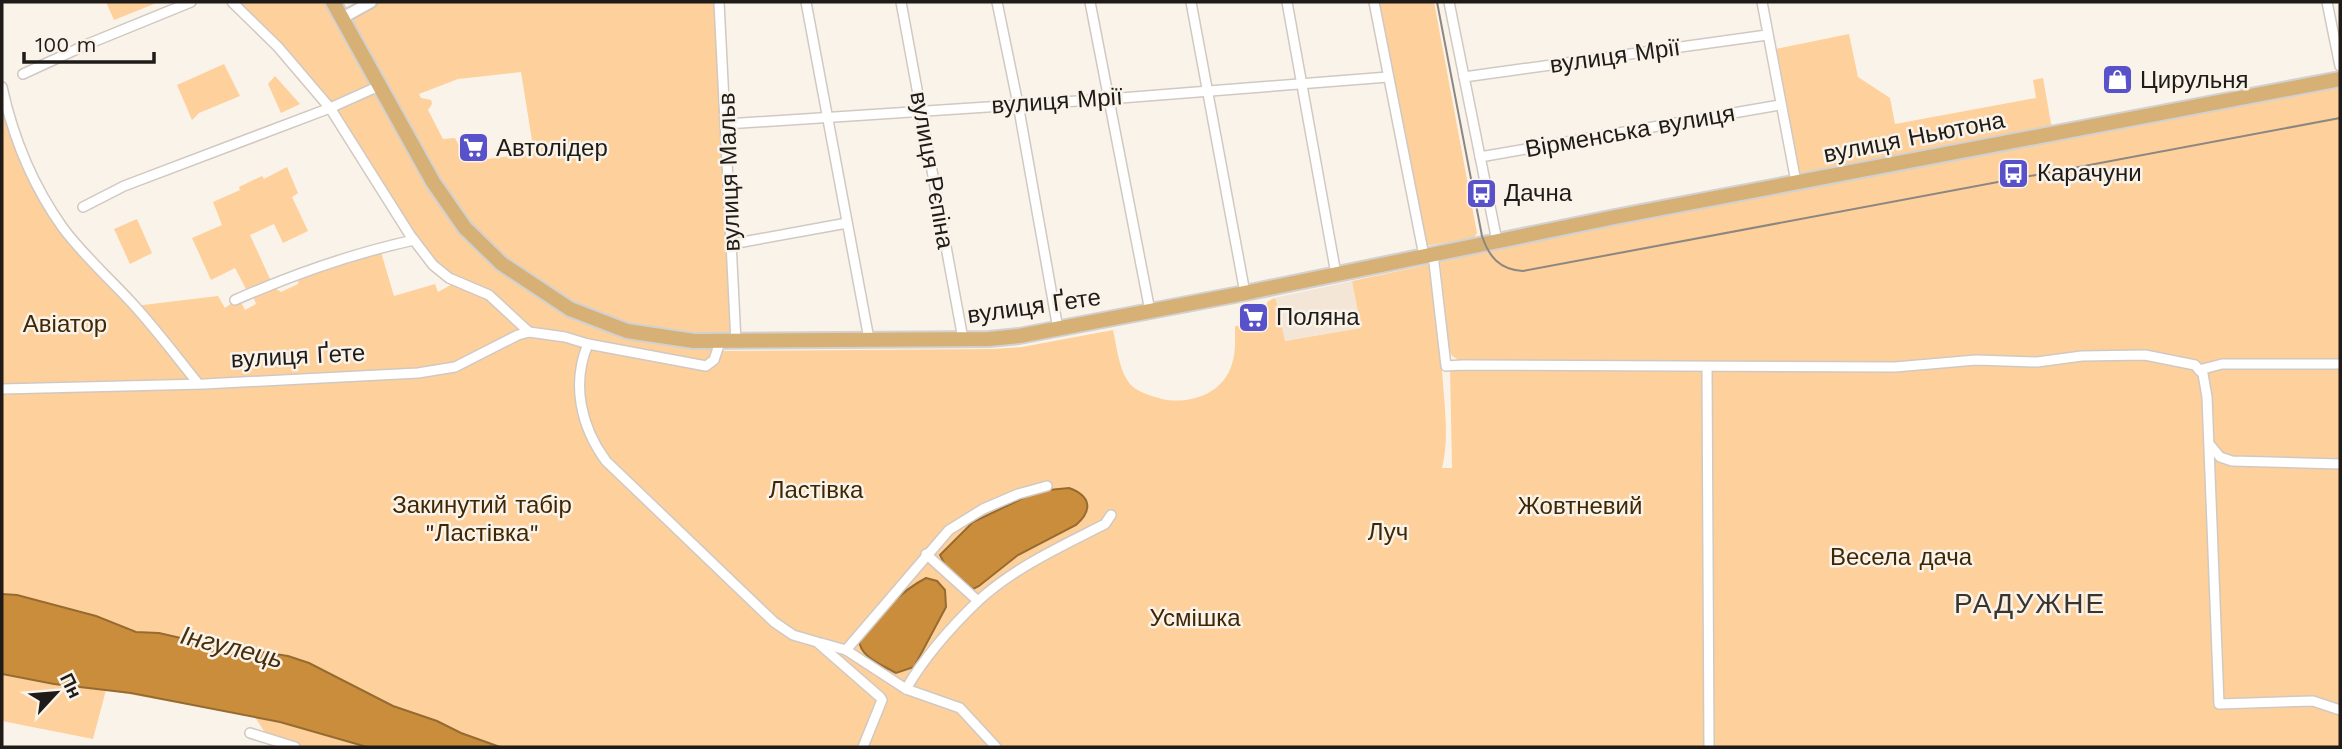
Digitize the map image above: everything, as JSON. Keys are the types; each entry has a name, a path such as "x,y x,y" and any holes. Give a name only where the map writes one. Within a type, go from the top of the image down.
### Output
{"main road":[{"name":"вулиця Ґете","path":"333,2 443,200 465,228 502,264 559,303 610,326 655,337 720,342 1009,337 1245,293 1497,241"},
{"name":"вулиця Ньютона","path":"1497,241 2340,79"}],"street":[{"path":"23,74 191,2"},
{"path":"232,2 278,47 330,108 414,240 440,271 457,282 489,295 529,332 706,366 714,360 720,342"},
{"path":"342,18 371,2"},
{"name":"вулиця Мальв","path":"719,2 736,342"},
{"path":"806,2 869,339"},
{"name":"вулиця Рєпіна","path":"901,2 963,339"},
{"path":"997,2 1058,329"},
{"path":"1090,2 1150,311"},
{"path":"1191,2 1245,293"},
{"path":"1287,2 1336,274"},
{"path":"1374,2 1420,244 1428,255 1446,366 1895,367 1976,360 2037,362 2082,356 2145,355 2195,365 2205,381 2210,445 2209,490 2219,704 2313,701 2340,710"},
{"path":"1449,2 1497,241"},
{"path":"1762,2 1796,182"},
{"path":"2327,2 2340,66"},
{"name":"вулиця Мрії","path":"1464,78 1767,35"},
{"name":"вулиця Мрії","path":"726,124 1108,99 1388,77"},
{"path":"83,207 124,186 330,108 379,86"},
{"path":"2,87 18,143 43,197 65,231 135,306 197,382"},
{"name":"Вірменська вулиця","path":"1480,157 1780,105"},
{"path":"732,244 847,223"},
{"path":"235,300 301,271 414,240"},
{"name":"вулиця Ґете","path":"2,389 225,383 444,369 466,363 518,335 529,332"},
{"path":"587,344 579,373 583,420 593,443 607,461 774,622 793,635 846,650 906,689 960,708 996,747"},
{"path":"2199,370 2222,364 2340,363"},
{"path":"1707,367 1709,747"},
{"path":"2210,445 2220,457 2232,461 2340,464"},
{"path":"846,650 948,530 983,509 1018,494 1047,486"},
{"path":"906,689 957,621 992,589 1040,558 1105,524 1111,515"},
{"path":"926,554 978,601"},
{"path":"817,642 882,700 863,747"},
{"path":"250,733 295,747"}],"shaded area":[{"path":"1352,281 1361,328 1284,341 1274,298"},
{"path":"1069,488 1082,495 1087,504 1085,514 1076,525 1018,555 979,586 973,589 945,565 940,555 973,522 1038,491"},
{"path":"926,578 937,581 945,590 946,607 914,667 896,673 867,656 859,639 898,597"},
{"path":"2,594 17,595 96,616 136,632 159,633 288,656 309,663 393,706 500,747 367,747 280,722 131,693 54,684 2,674"}],"green space":[{"path":"106,2 159,2 114,20"},
{"path":"232,2 333,2 343,18 371,2 719,2 736,342 720,342 718,351 993,349 1022,347 1113,330 1121,367 1132,386 1162,399 1183,400 1204,395 1221,383 1228,374 1233,359 1235,326 1257,324 1264,320 1267,302 1274,298 1285,341 1361,328 1352,281 1431,264 1445,415 1442,468 1452,468 1450,367 1462,362 1452,356 1448,347 1440,262 1485,252 1499,245 2340,84 2340,747 500,747 440,722 398,713 281,655 159,633 136,632 96,616 2,593 2,87 18,143 65,231 135,306 218,296 225,308 239,298 245,310 256,304 253,296 273,287 281,292 298,284 299,276 381,252 394,296 435,284 438,292 456,282 433,265 330,108","holes":["521,72 534,153 471,161 466,159 455,138 443,139 428,110 432,104 431,100 421,98 419,94 458,79"]},
{"path":"1378,2 1434,2 1477,233 1474,238 1425,246"},
{"path":"1849,34 1858,77 1890,98 1895,124 2036,98 2033,80 2043,78 2052,129 1795,177 1770,50"},
{"path":"224,64 240,96 199,113 192,120 177,85"},
{"path":"275,76 300,104 281,113 268,84"},
{"path":"287,167 298,193 292,197 308,231 283,243 274,224 250,235 271,281 247,291 235,268 211,280 192,238 222,225 213,202 262,176 264,179"},
{"path":"137,219 152,253 130,264 114,229"},
{"path":"2,643 373,747 295,747 269,739 255,717 106,690 93,739 2,721"}],"tram line":[{"path":"1437,2 1482,236 1492,256 1502,265 1515,270 1523,271 2340,118"}],"place":[{"name":"Цирульня","path":"2117,80"},
{"name":"Автолідер","path":"473,148"},
{"name":"Карачуни","path":"2014,173"},
{"name":"Дачна","path":"1481,193"},
{"name":"Поляна","path":"1253,317"}],"district":[{"name":"РАДУЖНЕ","path":"2030,603"}],"park label":[{"name":"Авіатор","path":"65,324"},
{"name":"Ластівка","path":"816,490"},
{"name":"Жовтневий","path":"1580,506"},
{"name":"Закинутий табір \"Ластівка\"","path":"482,519"},
{"name":"Луч","path":"1388,532"},
{"name":"Весела дача","path":"1901,557"},
{"name":"Усмішка","path":"1195,618"}],"water label":[{"name":"Інгулець","path":"232,647"}]}
